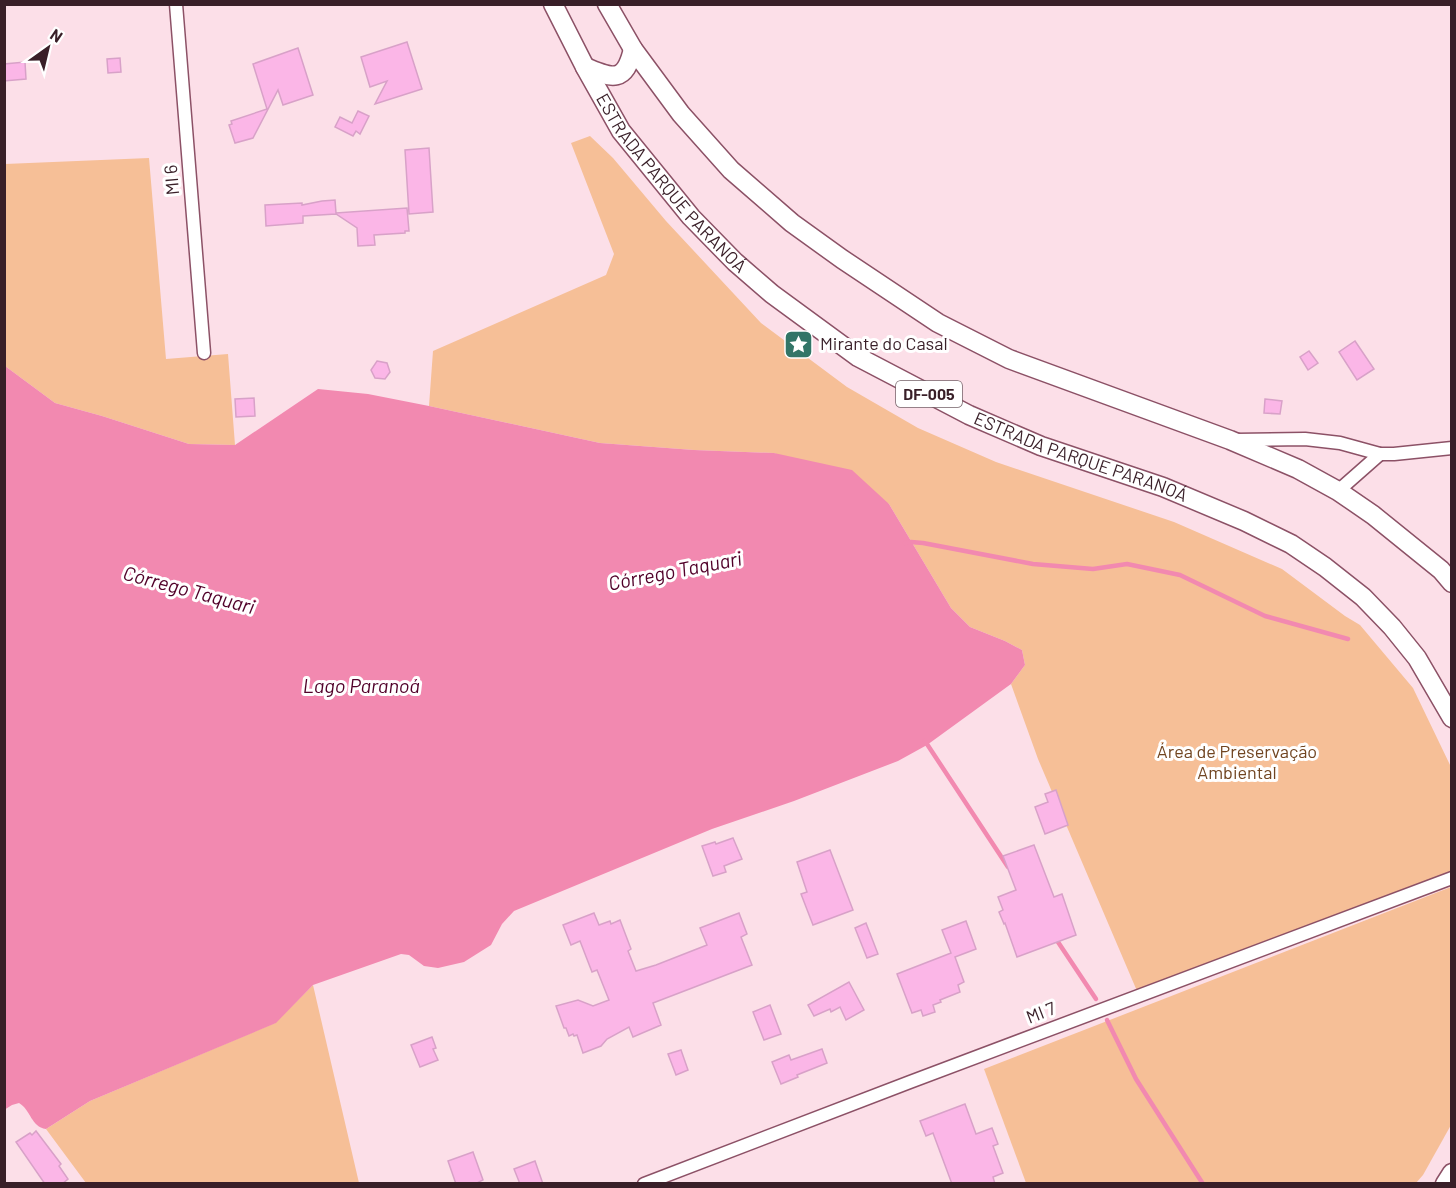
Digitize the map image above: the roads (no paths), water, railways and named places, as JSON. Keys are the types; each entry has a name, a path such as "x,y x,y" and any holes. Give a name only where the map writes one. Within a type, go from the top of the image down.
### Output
{"main road":[{"name":"ESTRADA PARQUE PARANOÁ","path":"553,4 585,68 621,131 691,217 735,262 772,294 858,357 969,415 1041,446 1163,488 1244,521 1291,544 1364,597 1392,627 1417,658 1452,718"},
{"path":"607,4 633,49 681,114 731,170 792,224 842,259 928,316 1009,359 1230,440 1298,469 1338,491 1373,515 1446,576"},
{"path":"585,68 602,74 620,75 626,71 633,49"},
{"path":"1445,1184 1452,1173"}],"street":[{"name":"MI 6","path":"176,4 204,353"},
{"path":"1230,440 1305,439 1340,443 1380,454 1452,448"},
{"path":"1338,491 1380,454"},
{"name":"MI 7","path":"644,1184 921,1077 1452,878"}],"water":[{"name":"Lago Paranoá","path":"5,366 55,403 189,444 235,445 318,389 368,394 600,443 774,453 852,470 889,504 951,608 970,627 1022,650 1025,665 1011,684 927,745 898,761 794,801 712,829 514,911 502,924 491,945 464,962 438,968 424,966 409,955 401,954 313,985 276,1023 90,1101 46,1129 41,1128 19,1103 4,1110"}],"waterway":[{"name":"Córrego Taquari","path":"905,543 923,543 1033,564 1093,569 1127,564 1180,575 1265,616 1348,639"},
{"path":"925,741 1008,867"},
{"path":"1056,939 1096,999"},
{"path":"1107,1020 1136,1079 1203,1184"}],"place":[{"name":"Mirante do Casal","path":"799,344"}],"park label":[{"name":"Área de Preservação Ambiental","path":"1237,762"}]}
